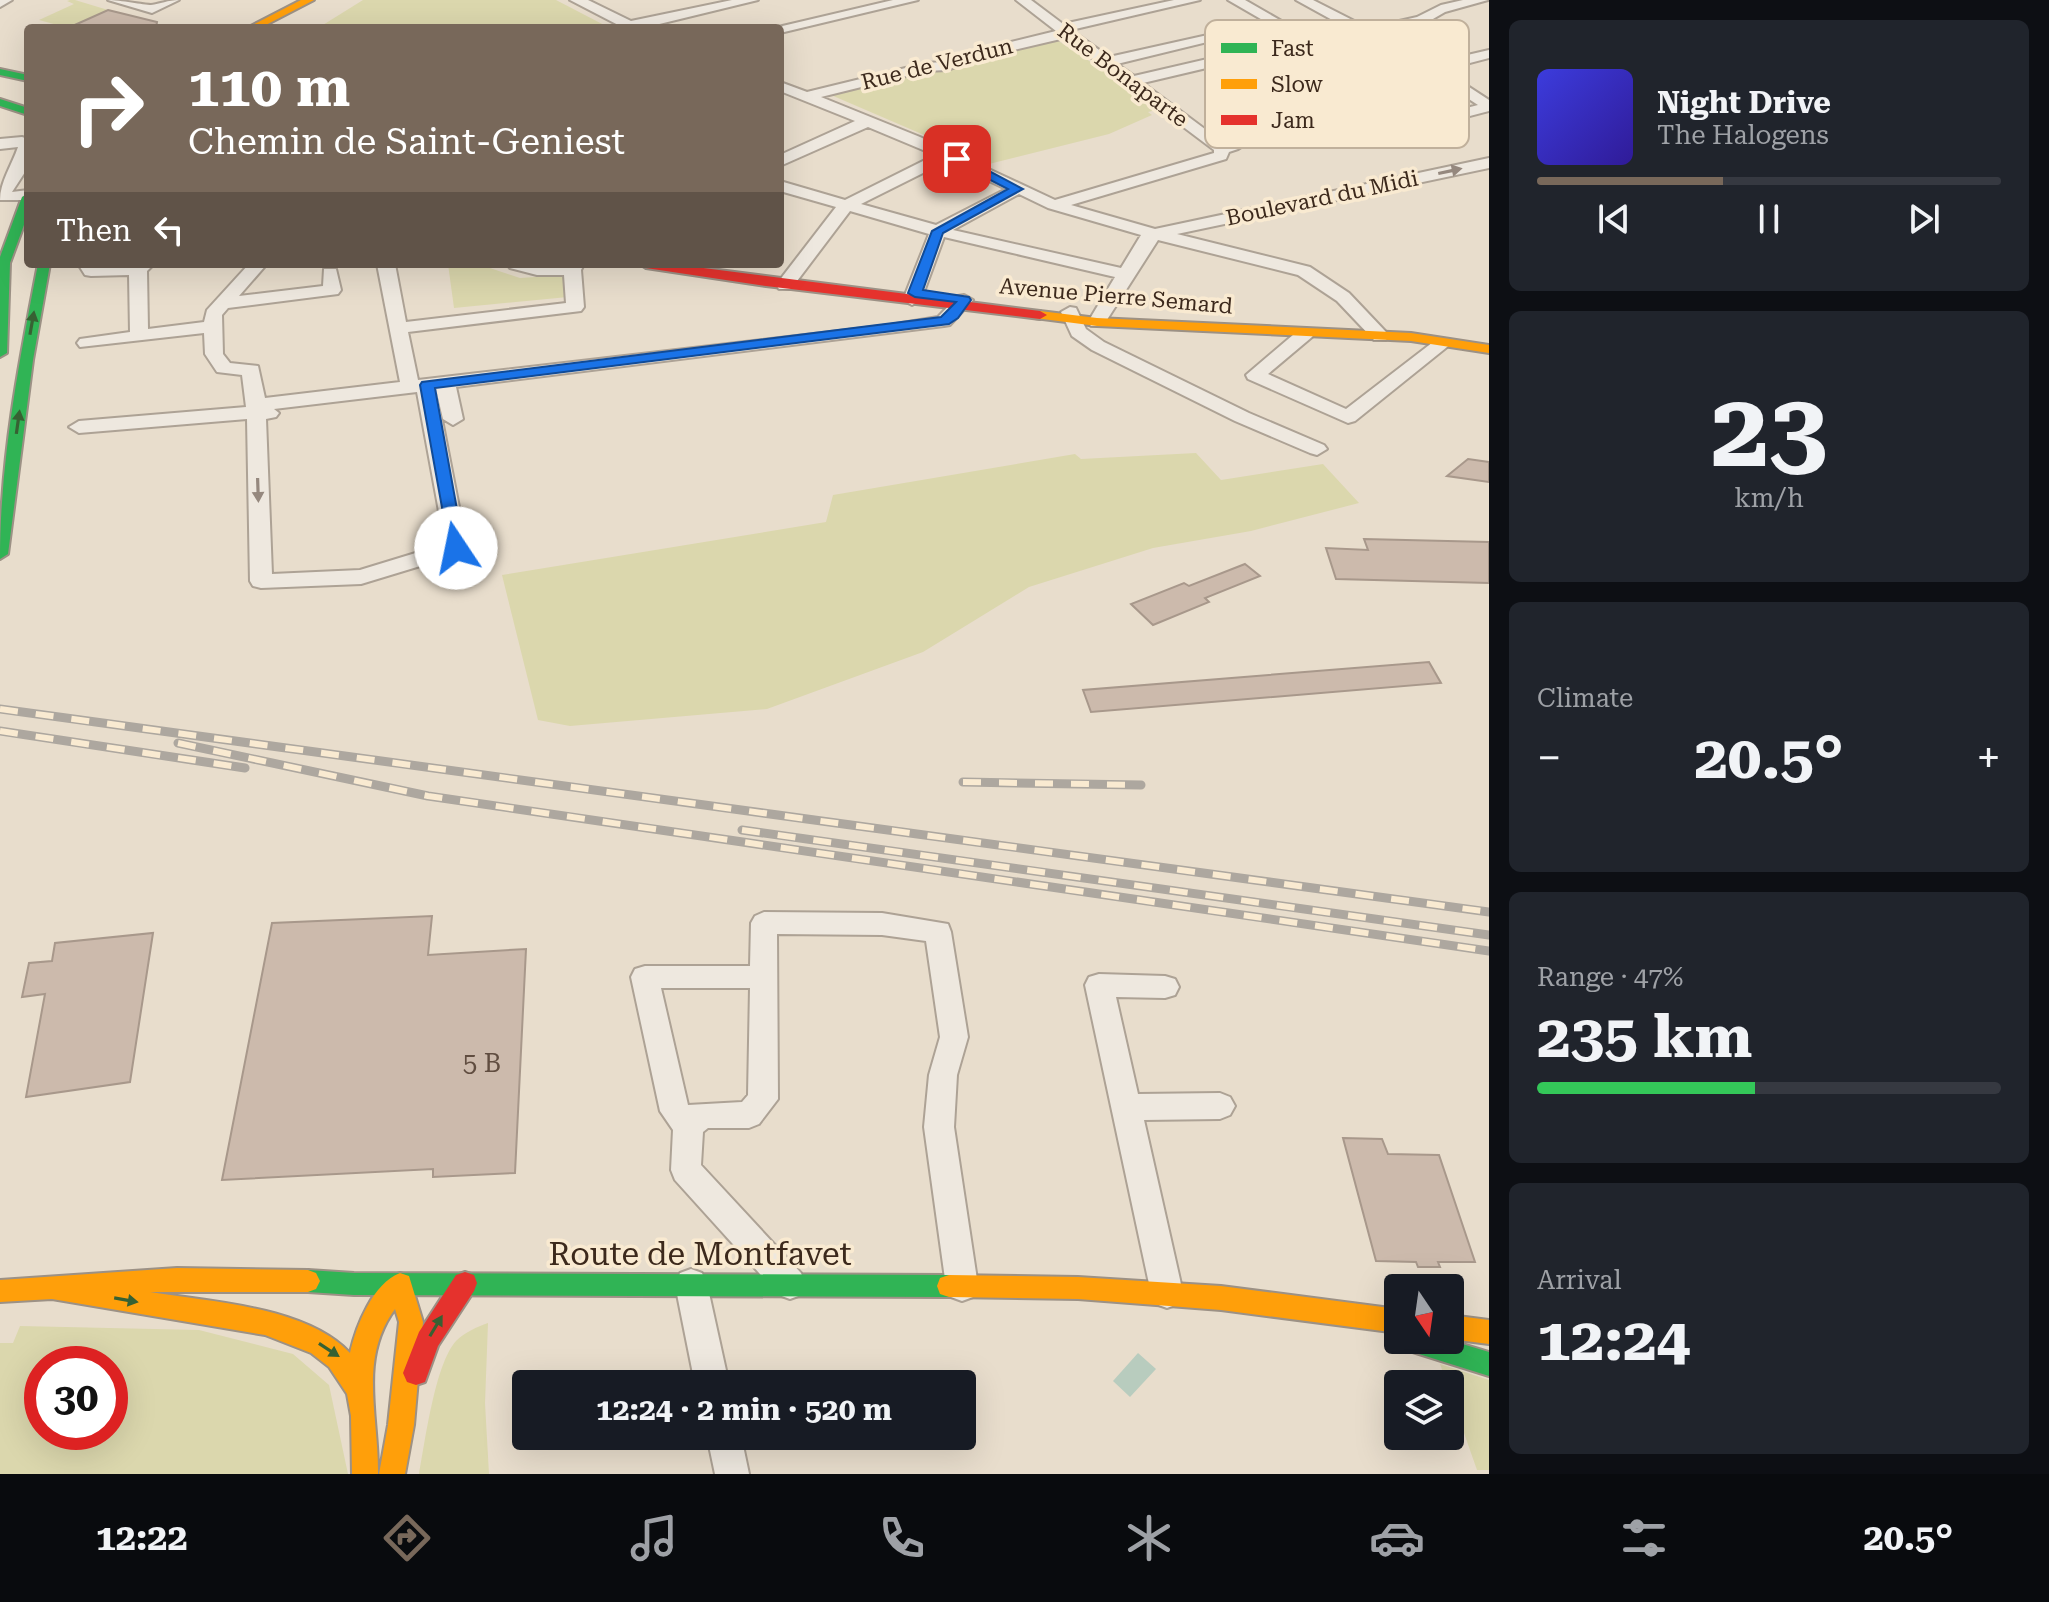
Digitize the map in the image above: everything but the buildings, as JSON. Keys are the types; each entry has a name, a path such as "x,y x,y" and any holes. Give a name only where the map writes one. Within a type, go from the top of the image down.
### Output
{"main road":[{"path":"260,24 309,0"},
{"path":"301,24 330,7"},
{"path":"0,72 24,77"},
{"path":"0,83 24,89"},
{"path":"0,91 24,97"},
{"path":"0,102 24,111"},
{"path":"0,353 4,263 24,207"},
{"path":"0,554 26,360 43,268"},
{"name":"Avenue Pierre Semard","path":"679,268 1071,316 1376,331 1489,349"},
{"name":"Avenue Pierre Semard","path":"720,268 788,281"},
{"name":"Avenue Pierre Semard","path":"1100,317 1306,333 1410,327 1489,338"},
{"name":"Route de Montfavet","path":"0,1291 221,1279 400,1284 962,1286 1167,1293 1384,1320"},
{"path":"401,1425 428,1340 465,1283"},
{"path":"365,1474 370,1429 360,1383 363,1335 371,1317 400,1284"},
{"path":"392,1474 401,1425 411,1322 400,1284"},
{"path":"49,1287 188,1311 240,1316 296,1331 342,1359 360,1383"},
{"path":"1376,1319 1384,1324"},
{"path":"1464,1329 1489,1332"},
{"path":"1456,1354 1489,1364"}],"street":[{"path":"115,0 152,9 172,0"},
{"path":"258,24 297,0"},
{"path":"645,24 751,0"},
{"path":"784,28 911,0"},
{"name":"Rue Bonaparte","path":"1023,0 1205,136"},
{"name":"Rue de Verdun","path":"808,96 926,67 947,66 975,55 1064,31 1193,0"},
{"path":"1235,0 1272,20"},
{"path":"1303,0 1340,20"},
{"path":"1421,20 1441,9 1481,0"},
{"path":"586,1 627,24"},
{"path":"1107,62 1205,40"},
{"path":"1469,58 1489,54"},
{"path":"1133,81 1205,65"},
{"path":"784,89 868,121 1054,205 1304,271 1343,297 1376,331"},
{"path":"1469,93 1489,107"},
{"path":"1469,112 1489,107"},
{"path":"784,159 868,121"},
{"path":"0,144 24,144"},
{"path":"1054,205 1221,156 1222,149 1226,148"},
{"path":"24,152 19,169 3,194 6,197 24,196"},
{"path":"788,281 845,206 947,155"},
{"name":"Boulevard du Midi","path":"1155,234 1489,163"},
{"path":"784,187 938,231 1124,274"},
{"path":"913,297 938,231 1017,189"},
{"path":"1100,317 1147,239 1155,234"},
{"path":"89,268 100,273 127,268"},
{"path":"138,268 139,336"},
{"path":"254,268 213,314 214,354 218,361 224,368 251,370 256,409 261,581 361,577 456,548 427,386"},
{"path":"387,268 398,328 427,386 453,419"},
{"path":"530,268 561,268"},
{"path":"398,328 575,307 573,268"},
{"path":"223,303 332,290 330,273"},
{"path":"79,427 256,409 272,413 411,393 427,386 890,330 944,321 962,303"},
{"path":"1071,316 1078,332 1098,346 1242,417 1317,449"},
{"path":"86,343 214,326"},
{"path":"1306,333 1255,375 1348,417 1443,343"},
{"path":"688,1126 703,1115 749,1115 763,1099 764,923 882,924 938,932 954,1037 943,1075 939,1127 962,1286"},
{"path":"762,977 645,977 675,1111 688,1126 686,1170 790,1284"},
{"path":"1165,987 1099,985 1167,1293"},
{"path":"1125,1107 1220,1106"},
{"path":"691,1284 709,1370"},
{"path":"727,1450 732,1474"}],"shaded area":[{"path":"75,0 108,10 77,24 54,24 39,20 74,4 67,1"},
{"path":"363,0 556,0 602,24 324,24"},
{"path":"1057,40 1143,96 1136,99 1156,110 1148,112 1152,115 1109,134 985,165 959,150 831,95"},
{"path":"449,268 490,268 520,278 566,275 568,297 454,308"},
{"path":"1196,453 1221,480 1323,464 1359,503 1251,531 1153,548 1029,587 923,652 767,709 570,726 538,720 502,575 826,522 833,495 1075,454 1081,459"},
{"path":"488,1323 485,1403 489,1474 419,1474 442,1367 456,1341"},
{"path":"20,1326 199,1330 293,1354 329,1385 348,1474 0,1474 0,1343 13,1343"},
{"path":"1138,1353 1156,1369 1130,1397 1113,1381"},
{"path":"1440,1364 1458,1370 1442,1370"},
{"path":"1464,1372 1489,1380 1489,1470 1477,1470 1464,1433"}],"railway":[{"path":"0,709 1489,912"},
{"path":"0,731 245,768"},
{"path":"178,743 428,796 1489,951"},
{"path":"963,782 1141,785"},
{"path":"742,830 1489,935"}],"traffic: fast":[{"path":"0,72 24,77"},
{"path":"0,102 24,111"},
{"path":"0,353 4,263 24,208"},
{"path":"0,554 26,360 43,268"},
{"path":"308,1281 354,1284 949,1286"},
{"path":"1456,1354 1489,1364"}],"traffic: slow":[{"path":"260,24 309,0"},
{"path":"1040,315 1097,322 1411,337 1489,349"},
{"path":"0,1291 177,1279 308,1281"},
{"path":"360,1383 362,1353 369,1329 400,1284 411,1322 401,1425 392,1474"},
{"path":"949,1286 1078,1288 1221,1298 1384,1319"},
{"path":"49,1287 265,1323 320,1345 338,1358 351,1374 359,1393 366,1442 365,1474"},
{"path":"1464,1329 1489,1332"}],"traffic: jam":[{"path":"673,268 1040,315"},
{"path":"416,1373 428,1340 465,1283"}],"route":[{"path":"456,548 427,385 944,321 957,311 964,300 915,293 938,231 1017,189 957,159"}]}
